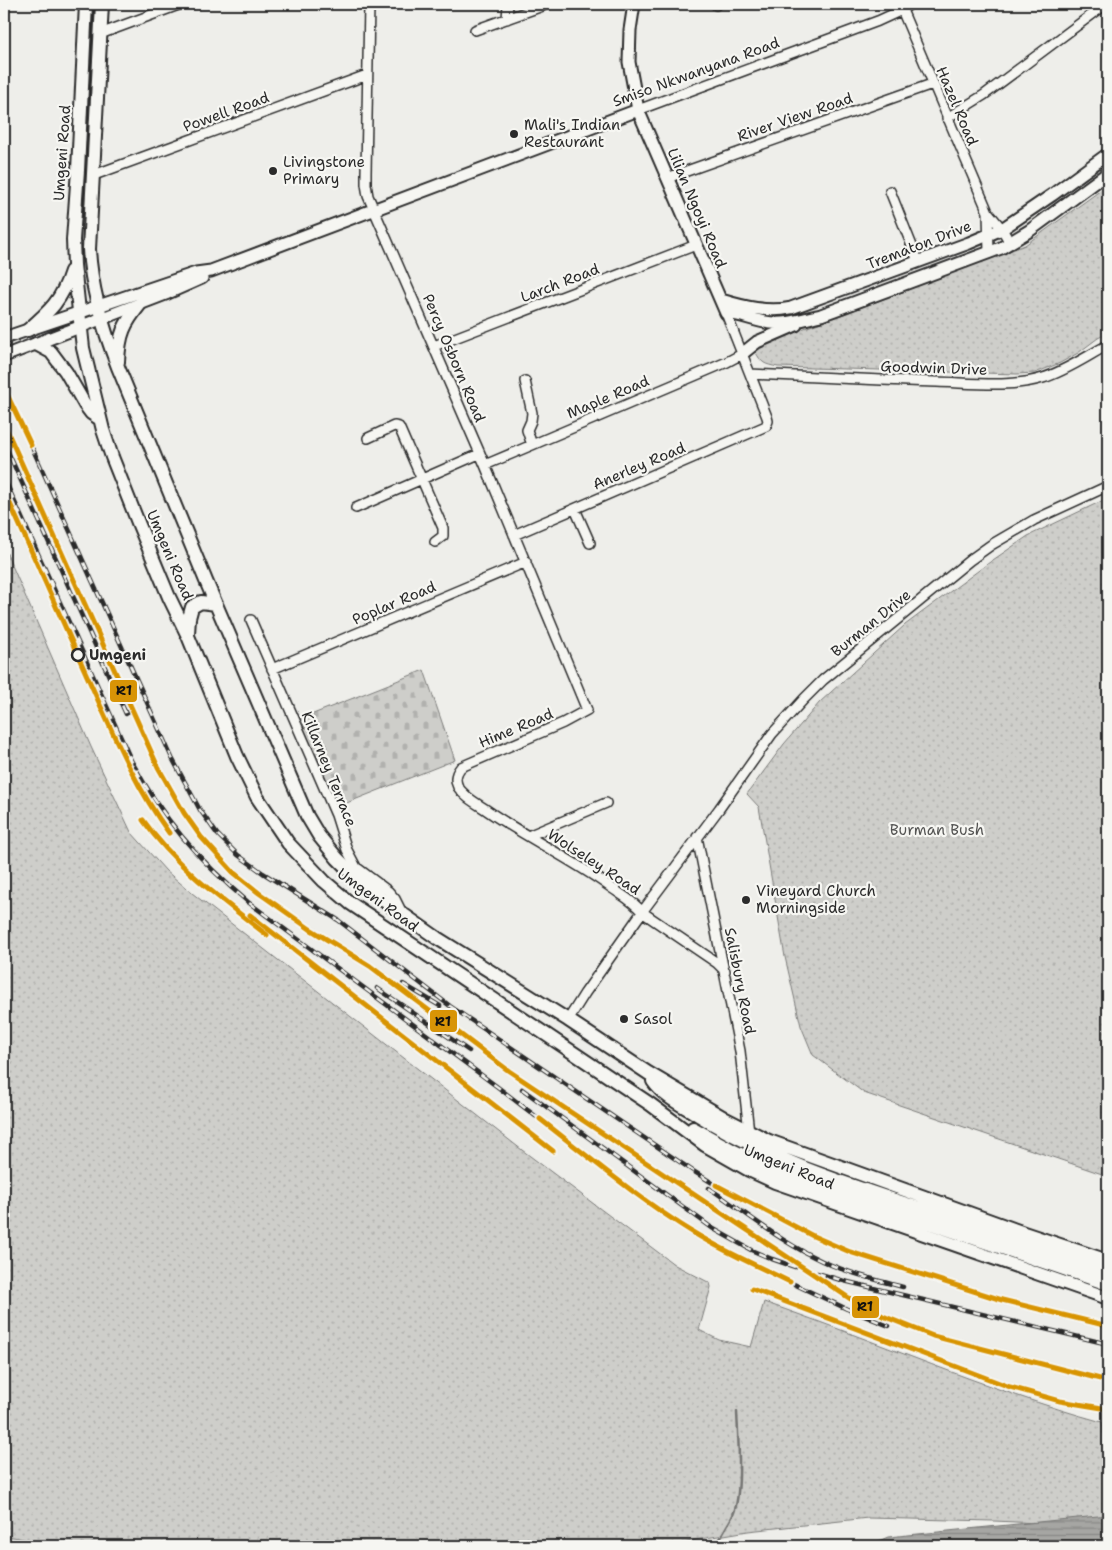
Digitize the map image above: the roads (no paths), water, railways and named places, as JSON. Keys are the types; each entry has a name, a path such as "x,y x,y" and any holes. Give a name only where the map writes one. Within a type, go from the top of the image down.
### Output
{"main road":[{"name":"Umgeni Road","path":"86,4 73,240 78,313 83,348 100,419 122,482 237,756 256,797 274,825 302,859 350,903 650,1104 705,1145 749,1170 775,1182 1108,1298"},
{"name":"Umgeni Road","path":"102,4 89,249 90,268 100,312 118,367 216,604 307,816 319,836 358,879 402,914 648,1073 749,1132 769,1141 1108,1261"},
{"path":"23,332 58,302 66,288 74,265"},
{"path":"118,367 123,330 128,318 141,303"},
{"path":"36,344 51,352 66,372 85,405 100,419"},
{"path":"188,636 192,607 201,602 216,604"},
{"path":"648,1073 667,1096 730,1135 757,1148 1108,1284"},
{"path":"650,1104 761,1164 821,1186 1013,1246 1108,1273"}],"street":[{"path":"100,34 181,4"},
{"name":"Percy Osborn Road","path":"369,4 366,184 368,196 485,465 587,710"},
{"path":"507,19 508,4"},
{"path":"475,30 548,4"},
{"name":"Lilian Ngoyi Road","path":"634,4 630,30 629,62 638,110 721,300 768,417"},
{"name":"Smiso Nkwanyana Road","path":"4,356 80,326 100,312 196,273 211,271 871,24 902,10 910,4"},
{"path":"947,118 984,95 1101,6 1108,15"},
{"name":"Hazel Road","path":"902,10 988,212 1002,229 1010,243"},
{"name":"Powell Road","path":"94,175 367,75"},
{"name":"River View Road","path":"667,178 932,84"},
{"name":"Trematon Drive","path":"721,300 758,309 782,310 884,274 1002,229 1108,154"},
{"path":"1087,169 1098,181"},
{"name":"Trematon Drive","path":"726,313 775,323 816,316 891,289 989,253 1010,243 1108,173"},
{"path":"890,190 918,261"},
{"name":"Hazel Road","path":"988,212 989,253"},
{"name":"Larch Road","path":"434,346 696,245"},
{"name":"Smiso Nkwanyana Road","path":"4,338 78,313 100,312 141,303 200,280 211,271"},
{"path":"884,274 891,289"},
{"path":"805,303 800,313 802,316 816,316"},
{"path":"742,354 757,342 816,316"},
{"name":"Goodwin Drive","path":"750,374 991,384 1011,383 1044,378 1108,345"},
{"name":"Maple Road","path":"485,465 742,354"},
{"path":"525,380 532,412 527,430 532,445"},
{"name":"Anerley Road","path":"514,535 763,429 767,424 768,417"},
{"path":"368,438 394,426 400,427 443,528 444,536 435,542"},
{"path":"356,508 480,454"},
{"name":"Burman Drive","path":"568,1020 642,912 772,734 823,680 991,545 1034,520 1108,486"},
{"path":"575,509 590,543"},
{"name":"Poplar Road","path":"272,669 526,562"},
{"name":"Killarney Terrace","path":"251,620 336,815 342,838 351,859 356,867 388,891 395,899 402,914"},
{"name":"Hime Road","path":"456,772 475,760 563,723 587,710"},
{"name":"Wolseley Road","path":"456,772 456,781 459,789 467,797 507,824 598,878 635,904 642,912 717,963 725,972"},
{"path":"528,836 606,803"},
{"name":"Salisbury Road","path":"697,837 740,1051 749,1132"}],"waterway":[{"path":"718,1546 722,1534 733,1515 738,1493 737,1412"}],"railway":[{"path":"4,388 172,758 200,810 217,834 238,855 338,920 450,1006 719,1187 813,1236 850,1252 1002,1300 1108,1326"},
{"path":"4,424 158,767 184,813 201,837 233,872 310,929 370,966 509,1071 849,1298 883,1316 933,1336 1108,1381"},
{"path":"4,443 126,714"},
{"path":"4,478 131,760 168,819 213,870 248,902 675,1221 721,1248 796,1285 889,1326"},
{"path":"403,984 440,1006"},
{"path":"377,988 469,1051"},
{"path":"522,1089 712,1228 751,1250 795,1267"},
{"path":"709,1188 773,1233 812,1256 868,1278 903,1287"},
{"path":"817,1273 1108,1344"}],"place":[{"name":"Mali's Indian Restaurant","path":"514,134"},
{"name":"Livingstone Primary","path":"273,171"},
{"name":"Umgeni","path":"78,655"},
{"name":"Vineyard Church Morningside","path":"746,900"},
{"name":"Sasol","path":"624,1019"}],"park label":[{"name":"Burman Bush","path":"937,830"}]}
